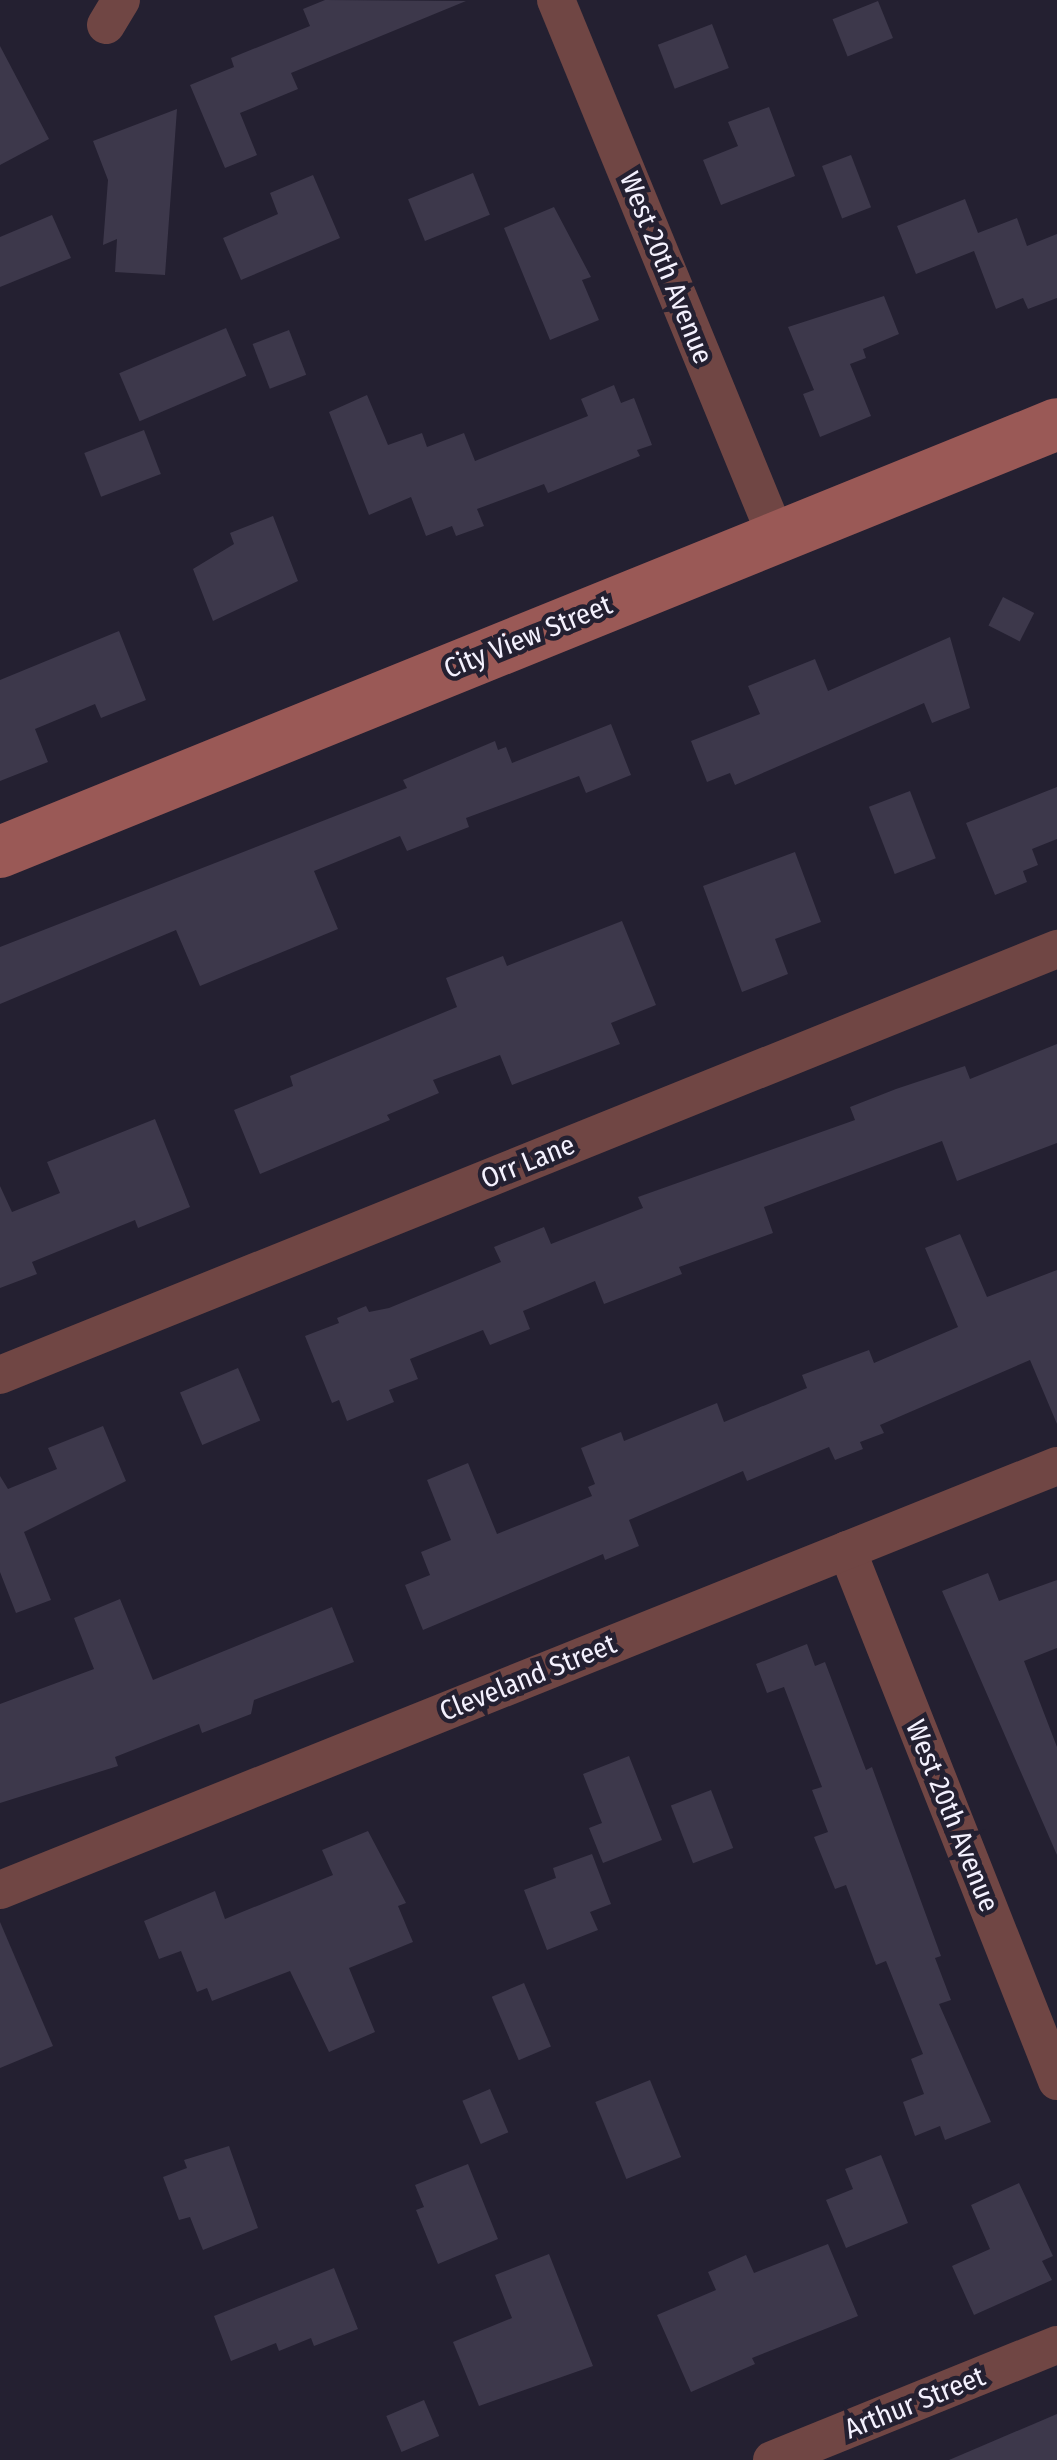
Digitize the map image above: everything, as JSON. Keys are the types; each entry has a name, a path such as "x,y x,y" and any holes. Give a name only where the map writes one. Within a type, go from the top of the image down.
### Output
{"street":[{"name":"West 20th Avenue","path":"556,0 776,536"},
{"name":"City View Street","path":"0,852 1057,424"},
{"name":"Orr Lane","path":"0,1375 1057,949"},
{"name":"Cleveland Street","path":"0,1890 1057,1466"},
{"name":"West 20th Avenue","path":"848,1550 1057,2081"},
{"name":"Arthur Street","path":"772,2460 1057,2345"}],"building":[{"path":"325,0 466,1 291,73 298,89 240,113 257,155 225,168 190,85 234,67 231,58 310,26 303,9"},
{"path":"878,1 893,38 848,56 833,19"},
{"path":"712,24 729,68 675,89 658,45"},
{"path":"0,46 49,139 0,165"},
{"path":"769,107 795,176 721,205 703,160 738,146 728,122"},
{"path":"177,109 165,275 115,272 117,239 103,245 108,180 93,141"},
{"path":"851,155 871,207 842,218 822,166"},
{"path":"473,173 490,215 425,241 408,199"},
{"path":"313,175 340,238 241,280 223,238 278,214 270,193"},
{"path":"965,199 978,233 1017,218 1027,246 1057,234 1057,298 1028,309 1023,298 996,309 974,251 916,274 897,226"},
{"path":"554,207 591,277 582,280 599,320 550,340 504,228"},
{"path":"52,215 71,258 0,287 0,237"},
{"path":"884,296 899,334 863,349 866,358 850,364 871,416 820,437 803,394 814,390 788,327"},
{"path":"226,328 246,376 140,421 119,373"},
{"path":"289,330 306,375 270,389 253,344"},
{"path":"614,385 621,403 634,398 652,445 637,450 640,456 548,493 544,484 477,509 484,526 456,536 452,526 426,536 411,497 369,515 329,412 367,395 388,445 422,433 427,447 464,433 475,461 588,416 581,399"},
{"path":"144,430 161,474 101,497 84,453"},
{"path":"273,516 298,581 213,621 193,569 234,544 230,533"},
{"path":"1003,597 1034,613 1020,641 988,626"},
{"path":"119,631 146,700 101,718 95,704 35,729 48,762 0,781 0,680"},
{"path":"950,637 970,708 932,723 924,703 735,785 730,773 707,782 691,741 760,714 748,686 815,659 828,691"},
{"path":"611,724 631,775 586,793 579,776 466,818 469,827 407,851 400,836 314,871 338,929 200,986 176,930 0,1004 0,947 407,788 403,780 495,741 498,750 506,747 512,763"},
{"path":"1057,787 1057,839 1032,849 1038,865 1023,871 1027,882 995,895 966,823"},
{"path":"910,791 936,858 895,874 869,807"},
{"path":"795,852 821,922 775,939 788,974 742,992 703,886"},
{"path":"622,921 656,1005 611,1023 620,1044 512,1085 500,1055 433,1080 439,1093 387,1115 390,1120 260,1174 234,1110 293,1086 290,1076 457,1007 446,978 503,956 507,966"},
{"path":"1057,1044 1057,1143 957,1181 942,1141 764,1207 773,1233 679,1267 682,1274 604,1304 595,1281 523,1311 530,1329 490,1345 483,1330 410,1359 418,1379 389,1390 394,1402 347,1421 339,1400 332,1403 305,1336 339,1323 337,1318 366,1306 369,1312 389,1308 501,1262 494,1247 544,1227 551,1244 643,1208 638,1197 855,1120 850,1107 896,1089 965,1066 970,1079"},
{"path":"155,1119 190,1207 138,1228 135,1220 32,1262 37,1274 0,1288 0,1186 12,1212 60,1193 47,1162"},
{"path":"960,1234 987,1297 1057,1270 1057,1424 1030,1360 880,1425 884,1433 860,1442 863,1449 835,1460 829,1447 747,1481 743,1471 629,1520 639,1546 605,1560 603,1554 423,1630 405,1585 430,1575 421,1552 451,1540 427,1480 468,1463 497,1534 592,1496 588,1487 595,1484 581,1448 621,1432 624,1441 717,1403 724,1422 807,1388 802,1375 869,1350 874,1363 958,1327 925,1248"},
{"path":"238,1368 260,1420 202,1445 180,1393"},
{"path":"103,1426 126,1481 24,1532 51,1600 16,1613 0,1572 0,1476 8,1489 57,1469 48,1448"},
{"path":"988,1573 999,1601 1057,1580 1057,1648 1024,1661 1057,1747 1057,1855 942,1591"},
{"path":"120,1599 153,1680 332,1607 354,1662 254,1700 251,1714 202,1733 199,1724 115,1757 118,1766 0,1803 0,1704 94,1669 74,1618"},
{"path":"807,1644 815,1666 825,1662 866,1770 872,1767 941,1956 935,1958 951,2000 939,2004 991,2122 945,2140 940,2126 915,2136 903,2102 924,2094 911,2059 923,2054 886,1961 876,1965 846,1885 835,1889 814,1837 828,1832 812,1790 822,1787 784,1687 767,1693 756,1664"},
{"path":"629,1756 662,1840 603,1863 589,1828 602,1823 583,1774"},
{"path":"711,1790 733,1848 693,1863 671,1805"},
{"path":"368,1831 406,1903 398,1906 413,1942 349,1968 375,2032 329,2052 290,1971 212,2001 207,1988 197,1992 181,1951 159,1959 144,1921 215,1891 225,1919 333,1875 322,1850"},
{"path":"592,1854 611,1904 590,1912 598,1930 547,1950 524,1890 556,1878 553,1868"},
{"path":"0,1922 53,2046 0,2068"},
{"path":"524,1983 551,2047 519,2060 492,1997"},
{"path":"650,2080 681,2157 626,2179 595,2102"},
{"path":"490,2089 508,2132 481,2144 462,2101"},
{"path":"229,2146 258,2228 203,2250 190,2217 179,2220 163,2177 187,2168 184,2160"},
{"path":"881,2155 908,2223 846,2248 826,2200 853,2189 845,2169"},
{"path":"468,2164 498,2239 438,2264 416,2210 424,2207 415,2185"},
{"path":"1019,2183 1053,2256 1042,2261 1052,2280 974,2315 952,2266 990,2249 971,2205"},
{"path":"828,2244 858,2316 752,2358 755,2364 691,2392 657,2315 716,2290 708,2272 746,2255 754,2273"},
{"path":"549,2254 593,2366 479,2406 453,2342 512,2318 495,2275"},
{"path":"334,2268 358,2329 314,2346 311,2338 279,2351 276,2343 231,2361 214,2316"},
{"path":"424,2400 439,2436 401,2452 386,2416"},
{"path":"1057,2414 1057,2460 949,2460"}]}
